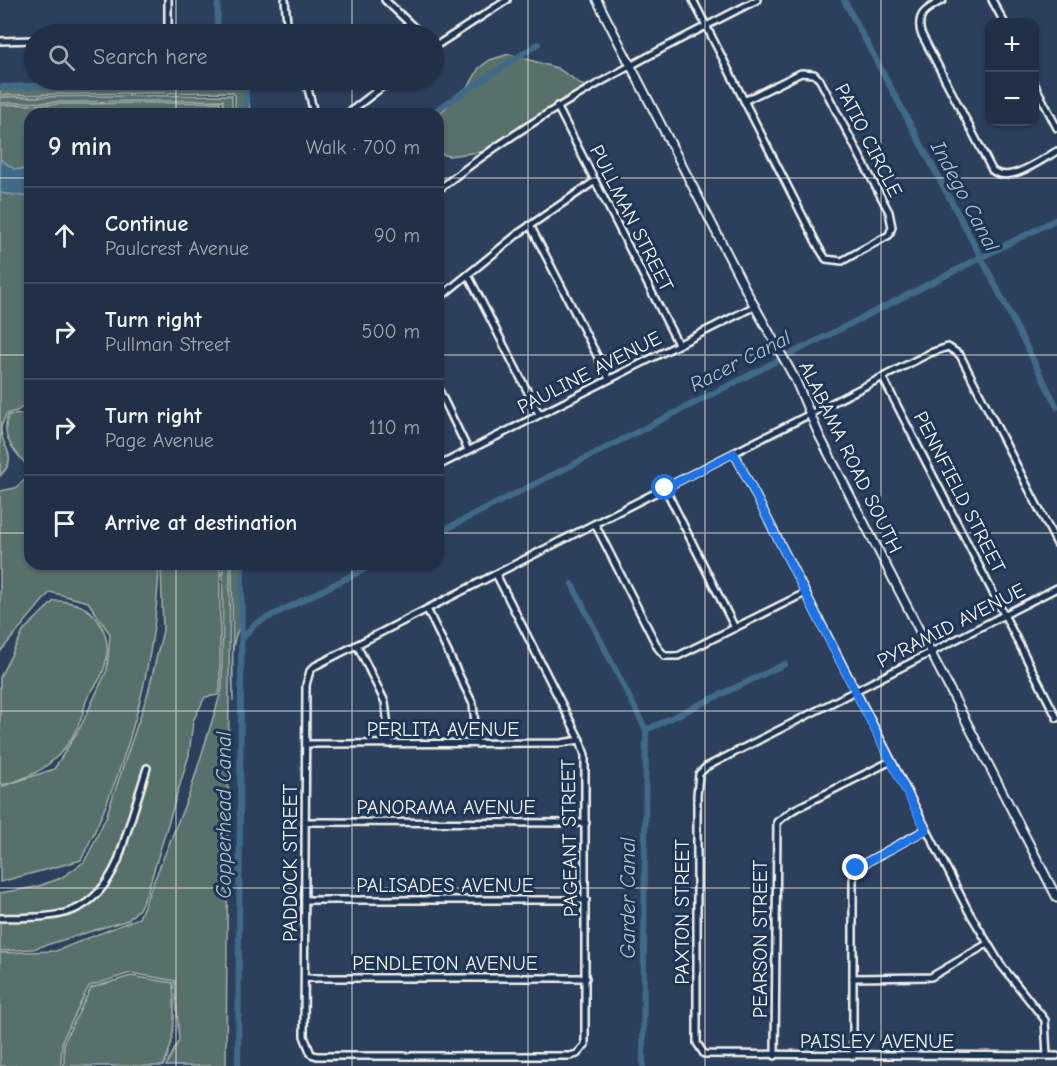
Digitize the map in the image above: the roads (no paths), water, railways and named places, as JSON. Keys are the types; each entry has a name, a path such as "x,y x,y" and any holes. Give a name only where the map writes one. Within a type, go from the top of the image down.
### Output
{"street":[{"path":"168,0 168,24"},
{"path":"285,0 287,24"},
{"path":"385,0 410,24"},
{"path":"444,40 496,3 507,0"},
{"name":"ALABAMA ROAD SOUTH","path":"597,0 755,306 790,369 810,414 1057,898"},
{"path":"693,0 744,101"},
{"path":"444,185 497,145 557,106 757,0"},
{"path":"943,0 924,11 918,21 924,40 983,156 996,175 1008,176 1057,151"},
{"path":"992,0 1002,18"},
{"path":"0,41 24,40"},
{"name":"PATIO CIRCLE","path":"808,72 820,80 886,206 892,227 884,239 848,258 832,261 826,259 744,101 808,72"},
{"path":"308,90 313,108"},
{"path":"355,108 378,90"},
{"path":"1039,91 1057,128"},
{"name":"PULLMAN STREET","path":"557,106 678,344"},
{"path":"444,294 530,225 595,181"},
{"path":"530,225 609,379"},
{"path":"468,275 539,414"},
{"name":"PAULINE AVENUE","path":"444,463 755,306"},
{"path":"390,744 385,702 357,645 941,348 955,349 960,355 1057,544"},
{"name":"PENNFIELD STREET","path":"883,378 1057,718"},
{"path":"444,400 468,450"},
{"path":"734,453 926,830 987,944 1045,1020 1047,1056"},
{"path":"665,488 735,628"},
{"path":"595,524 658,648 665,656 678,657 806,593"},
{"name":"PAGEANT STREET","path":"311,1054 324,1057 570,1056 582,1050 586,1038 585,764 580,740 496,574"},
{"name":"PYRAMID AVENUE","path":"699,774 715,762 1057,588"},
{"path":"427,609 473,704 477,744"},
{"name":"PADDOCK STREET","path":"311,1054 305,1043 306,685 310,671 357,645"},
{"name":"PERLITA AVENUE","path":"306,744 561,743 580,740"},
{"name":"PEARSON STREET","path":"775,1056 777,822 793,810 891,761"},
{"path":"0,918 63,915 76,911 96,896 111,876 118,861 147,768"},
{"name":"PAXTON STREET","path":"699,774 697,795 699,1049"},
{"name":"PANORAMA AVENUE","path":"306,822 586,823"},
{"path":"853,1056 853,880 856,868 926,830"},
{"name":"PALISADES AVENUE","path":"305,900 586,900"},
{"path":"853,978 931,976 987,944"},
{"name":"PENDLETON AVENUE","path":"305,978 586,978"},
{"name":"PAISLEY AVENUE","path":"699,1049 711,1056 1057,1056"}],"water":[{"path":"0,159 14,169 24,170 24,196 0,193"}],"waterway":[{"path":"217,24 218,0"},
{"name":"Indego Canal","path":"844,0 981,257 1057,407"},
{"path":"439,108 538,44"},
{"path":"0,87 24,87"},
{"path":"246,90 246,108"},
{"name":"Racer Canal","path":"444,530 1057,219"},
{"name":"Copperhead Canal","path":"238,1066 242,570"},
{"name":"Racer Canal","path":"242,639 255,624 363,570"},
{"name":"Garder Canal","path":"572,584 646,730 643,1066"},
{"name":"Garder Canal","path":"646,730 785,664"}]}
